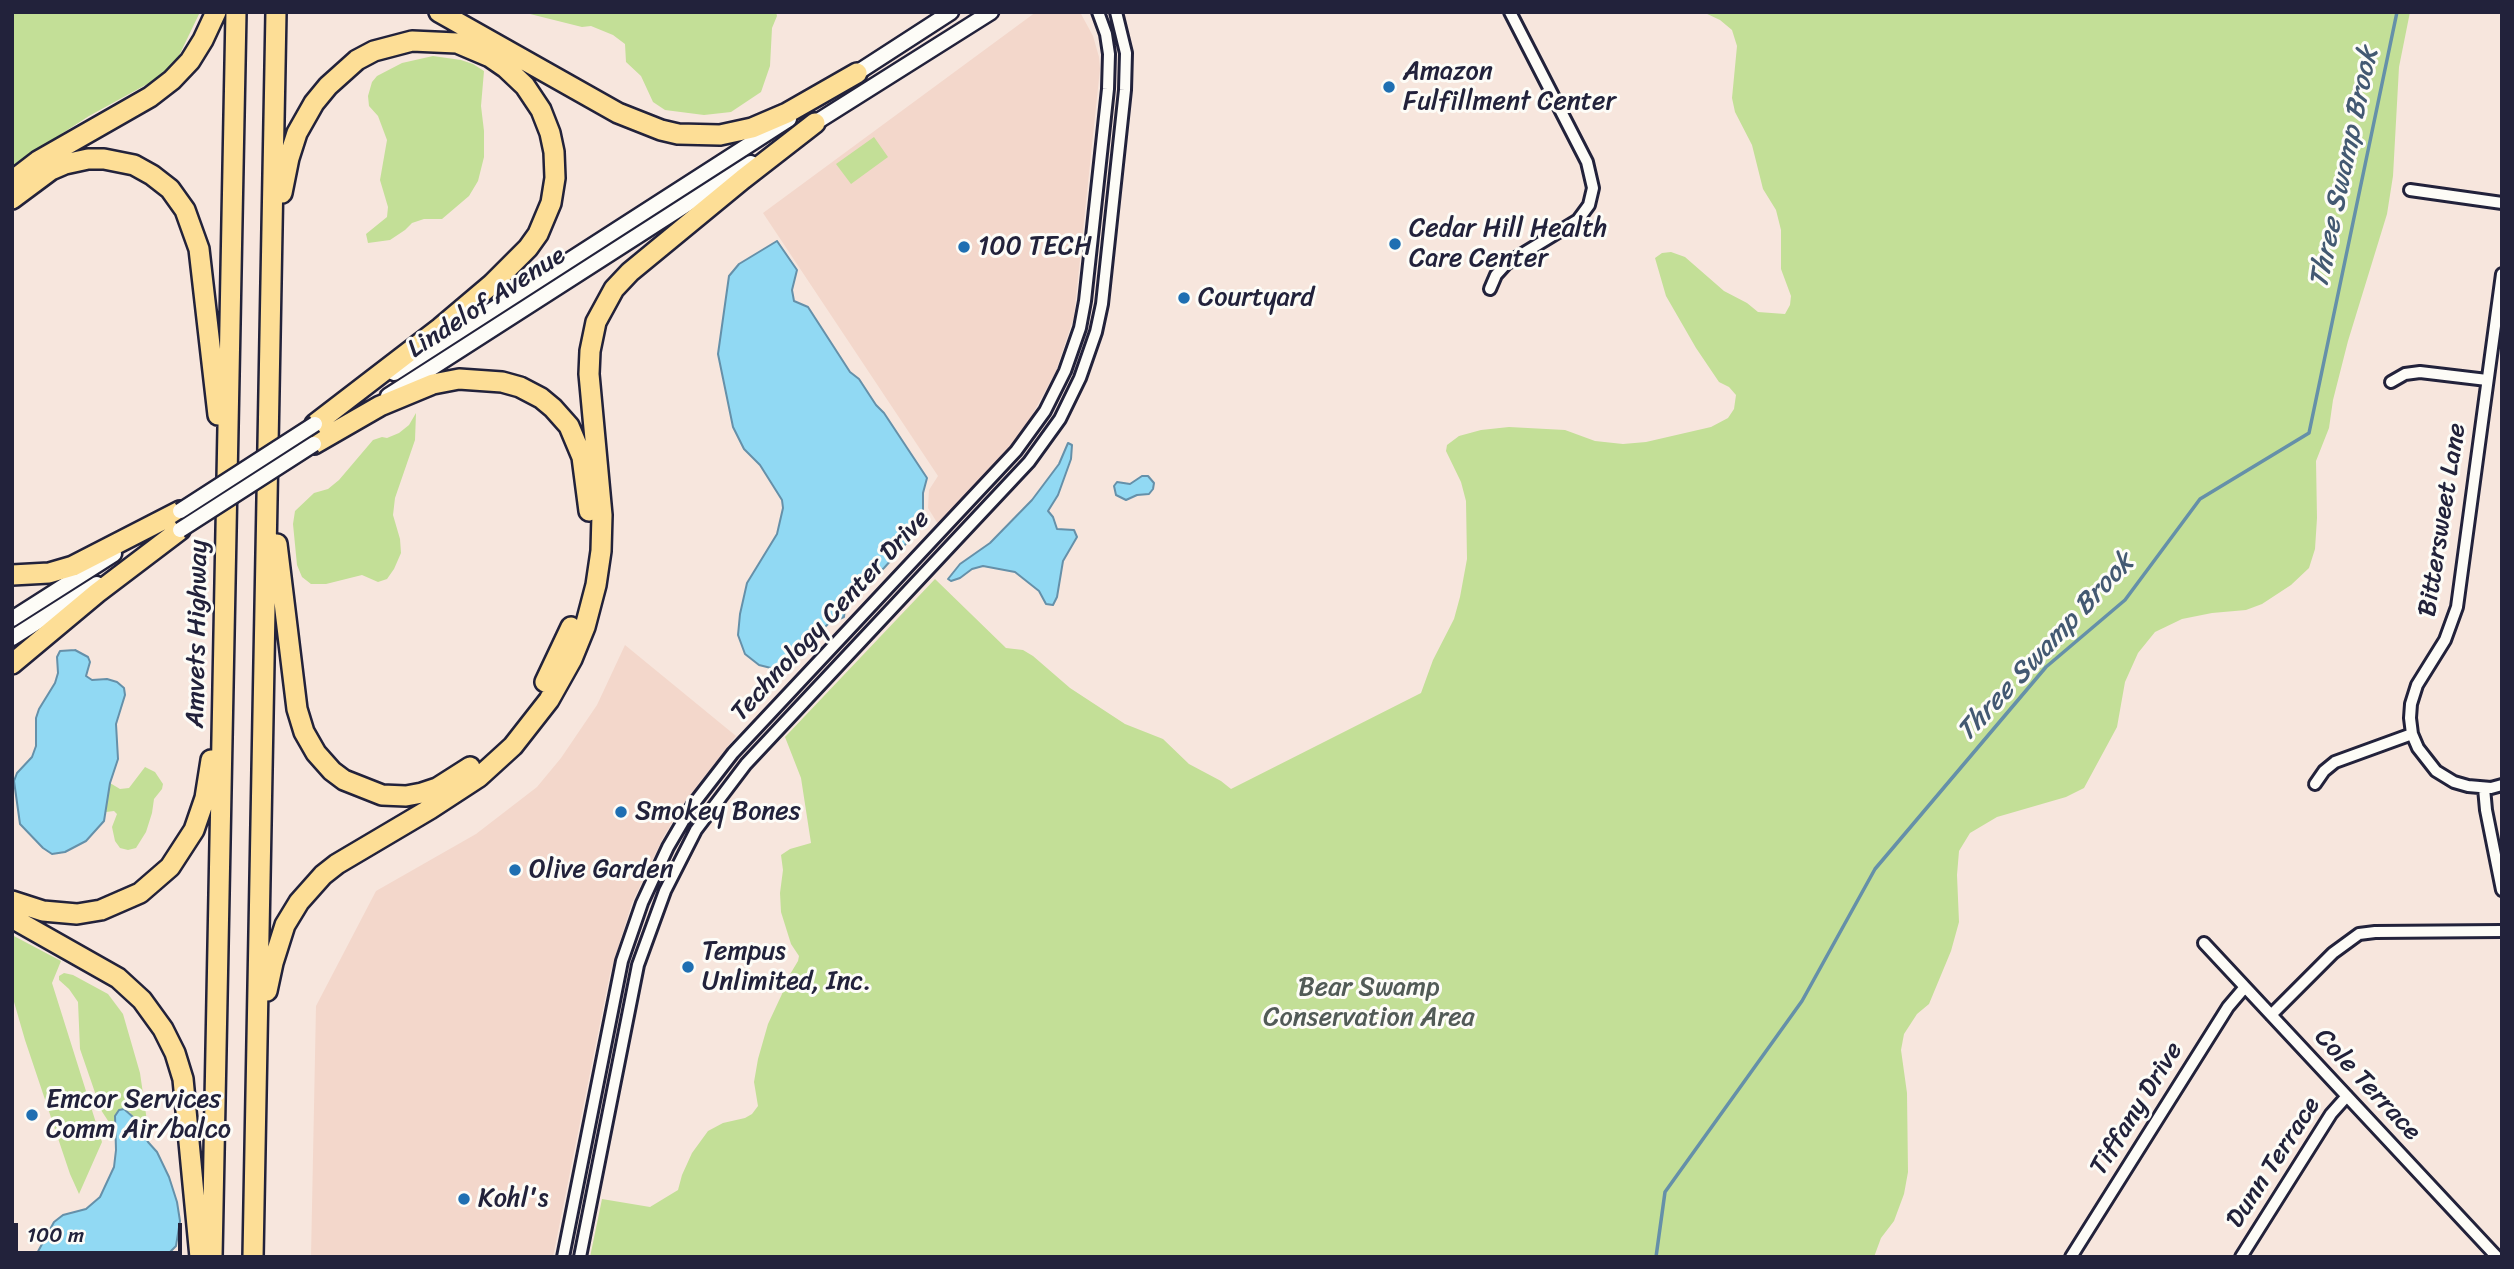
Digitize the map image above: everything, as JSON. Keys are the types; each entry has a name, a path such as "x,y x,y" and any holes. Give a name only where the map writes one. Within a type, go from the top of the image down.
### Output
{"highway":[{"path":"12,181 38,161 150,97 172,80 190,61 204,40 216,12"},
{"name":"Amvets Highway","path":"212,1257 236,12"},
{"path":"253,1257 276,12"},
{"path":"439,12 627,117 678,134 720,135 752,128 787,113 856,73"},
{"path":"271,320 278,226 291,150 314,103 342,72 374,51 402,43 430,40 457,43 474,49 498,62 519,80 531,94 544,117 555,160 553,194 538,234 509,268 440,328 315,424"},
{"path":"256,1117 267,989 279,940 294,910 310,888 337,863 455,793 496,763 530,727 549,701 577,648 591,607 601,551 602,515 589,374 596,322 606,302 630,272 815,123"},
{"path":"12,199 51,170 80,160 104,159 120,161 146,171 170,189 180,202 192,225 201,260 226,515"},
{"path":"268,439 273,511 292,679 304,732 316,753 332,771 352,784 382,794 406,796 422,793 437,788 461,773 503,737 538,693 565,643 578,603 588,550 588,503 582,457 569,426 541,398 520,387 484,379 450,380 405,394 314,444"},
{"path":"12,575 49,573 74,566 180,521"},
{"path":"12,664 180,521"},
{"path":"12,901 59,914 101,910 140,892 156,881 181,852 201,815 207,788 224,616"},
{"path":"12,918 118,978 142,1000 163,1029 183,1079 200,1257"}],"main road":[{"name":"Lindelof Avenue","path":"12,638 315,424 772,131 951,12"},
{"name":"Lindelof Avenue","path":"12,619 314,444 990,12"}],"street":[{"name":"Technology Center Drive","path":"563,1257 622,961 642,903 673,838 692,806 733,753 1016,451 1045,411 1065,371 1080,328 1085,301 1108,89 1109,54 1106,34 1098,12"},
{"name":"Technology Center Drive","path":"580,1257 638,965 657,909 683,854 706,815 746,764 1029,462 1060,419 1080,378 1096,332 1102,304 1122,116 1126,52 1116,12"},
{"path":"1490,289 1496,275 1506,264 1578,220 1589,205 1593,188 1587,162 1510,12"},
{"path":"2410,190 2502,203"},
{"name":"Bittersweet Lane","path":"2412,734 2412,697 2449,632 2459,597 2502,274"},
{"path":"2391,382 2405,374 2420,372 2487,380"},
{"path":"2315,784 2335,762 2412,734 2422,755 2436,771 2454,782 2484,788 2502,785"},
{"path":"2484,788 2502,890"},
{"path":"2271,1015 2333,953 2359,934 2502,931"},
{"name":"Cole Terrace","path":"2204,943 2497,1257"},
{"name":"Tiffany Drive","path":"2071,1257 2228,1007 2245,987"},
{"name":"Dunn Terrace","path":"2241,1257 2331,1114 2347,1096"}],"shaded area":[{"path":"1036,12 1080,12 1093,36 1099,57 1100,69 1074,317 1056,371 1029,421 1012,444 938,524 928,508 929,490 938,476 763,213"},
{"path":"625,645 736,736 683,804 664,836 632,903 610,974 553,1257 311,1257 316,1006 376,891 476,834 537,787 561,758 597,705"}],"green space":[{"path":"12,12 200,12 176,62 151,82 89,116 12,166"},
{"path":"522,12 776,12 777,16 772,28 770,66 761,92 731,112 704,115 665,110 653,102 641,76 626,62 625,44 613,35 591,26 582,27"},
{"name":"Bear Swamp Conservation Area","path":"1703,12 2410,12 2399,67 2393,176 2387,214 2348,341 2329,428 2316,461 2315,549 2309,568 2291,585 2262,604 2246,610 2182,619 2155,632 2138,653 2125,682 2117,727 2084,788 2066,797 1997,817 1970,833 1959,851 1959,922 1951,951 1929,1004 1917,1014 1904,1034 1901,1050 1907,1093 1908,1172 1904,1194 1894,1221 1881,1238 1874,1257 590,1257 602,1199 650,1207 678,1190 692,1153 708,1131 723,1123 745,1118 758,1106 754,1082 758,1059 768,1024 799,956 791,944 781,912 781,855 790,849 811,843 801,778 785,737 935,579 1006,648 1023,650 1033,656 1070,688 1125,724 1163,739 1189,764 1231,789 1421,693 1433,660 1454,619 1467,559 1466,501 1461,482 1446,451 1447,445 1459,436 1509,427 1565,430 1595,441 1623,444 1646,442 1711,427 1728,418 1734,409 1736,395 1729,387 1719,382 1696,348 1666,296 1655,258 1662,253 1671,252 1685,257 1724,291 1758,312 1785,314 1791,296 1781,269 1781,230 1776,210 1763,189 1752,145 1735,112 1732,98 1737,46 1732,30 1720,20"},
{"path":"433,56 461,60 484,71 481,106 484,157 478,181 469,196 442,219 424,219 412,223 390,240 368,243 366,234 387,217 388,207 380,180 387,140 378,116 369,106 368,96 372,82 377,76 402,63"},
{"path":"874,137 888,157 851,184 836,164"},
{"path":"416,413 415,440 395,498 393,515 401,553 394,569 387,579 378,582 362,575 326,584 311,584 302,577 297,565 293,524 295,511 314,493 328,489 339,480 373,440 399,433 409,425"},
{"path":"145,767 155,772 163,784 162,789 154,799 146,832 136,848 120,848 115,841 112,827 117,814 114,811 106,812 110,783 120,789 129,788"},
{"path":"12,935 61,961 52,983 102,1142 79,1194 70,1174 12,995"},
{"path":"64,973 108,994 123,1014 140,1073 148,1142 130,1112 119,1110 115,1117 116,1133 101,1110 80,1049 78,1002 59,980 59,976"}],"water":[{"path":"777,241 797,270 792,290 794,301 808,307 850,372 859,379 884,413 927,478 923,493 923,521 919,529 884,568 855,594 845,608 844,617 828,624 786,665 775,669 759,665 745,654 738,635 747,583 777,534 783,508 782,500 760,465 744,449 733,427 718,354 729,276 739,264"},
{"path":"1068,443 1072,445 1071,459 1058,495 1048,511 1057,529 1074,530 1077,537 1063,561 1057,597 1053,605 1046,604 1039,591 1015,572 983,566 972,569 960,578 951,581 948,579 960,564 990,543 1032,500 1059,464"},
{"path":"1142,476 1148,476 1154,483 1149,494 1126,500 1116,495 1114,486 1117,482 1130,484"},
{"path":"75,650 88,657 90,662 86,676 92,680 107,679 117,682 124,688 125,695 116,724 118,759 110,783 104,821 86,841 65,852 52,854 20,824 14,781 17,773 32,757 36,746 36,718 55,683 58,673 57,657 60,651"},
{"path":"124,1109 133,1117 157,1152 169,1177 180,1221 176,1246 165,1257 35,1257 54,1222 63,1215 86,1209 100,1197 114,1167 115,1116 119,1110"}],"waterway":[{"name":"Three Swamp Brook","path":"1656,1257 1665,1192 1802,1001 1875,869 2046,667 2125,600 2200,499 2309,433 2397,12"}],"place":[{"name":"Amazon Fulfillment Center","path":"1389,87"},
{"name":"Cedar Hill Health Care Center","path":"1395,244"},
{"name":"100 TECH","path":"964,247"},
{"name":"Courtyard","path":"1184,298"},
{"name":"Smokey Bones","path":"621,812"},
{"name":"Olive Garden","path":"515,870"},
{"name":"Tempus Unlimited, Inc.","path":"688,967"},
{"name":"Emcor Services Comm Air/balco","path":"32,1115"},
{"name":"Kohl's","path":"464,1199"}]}
